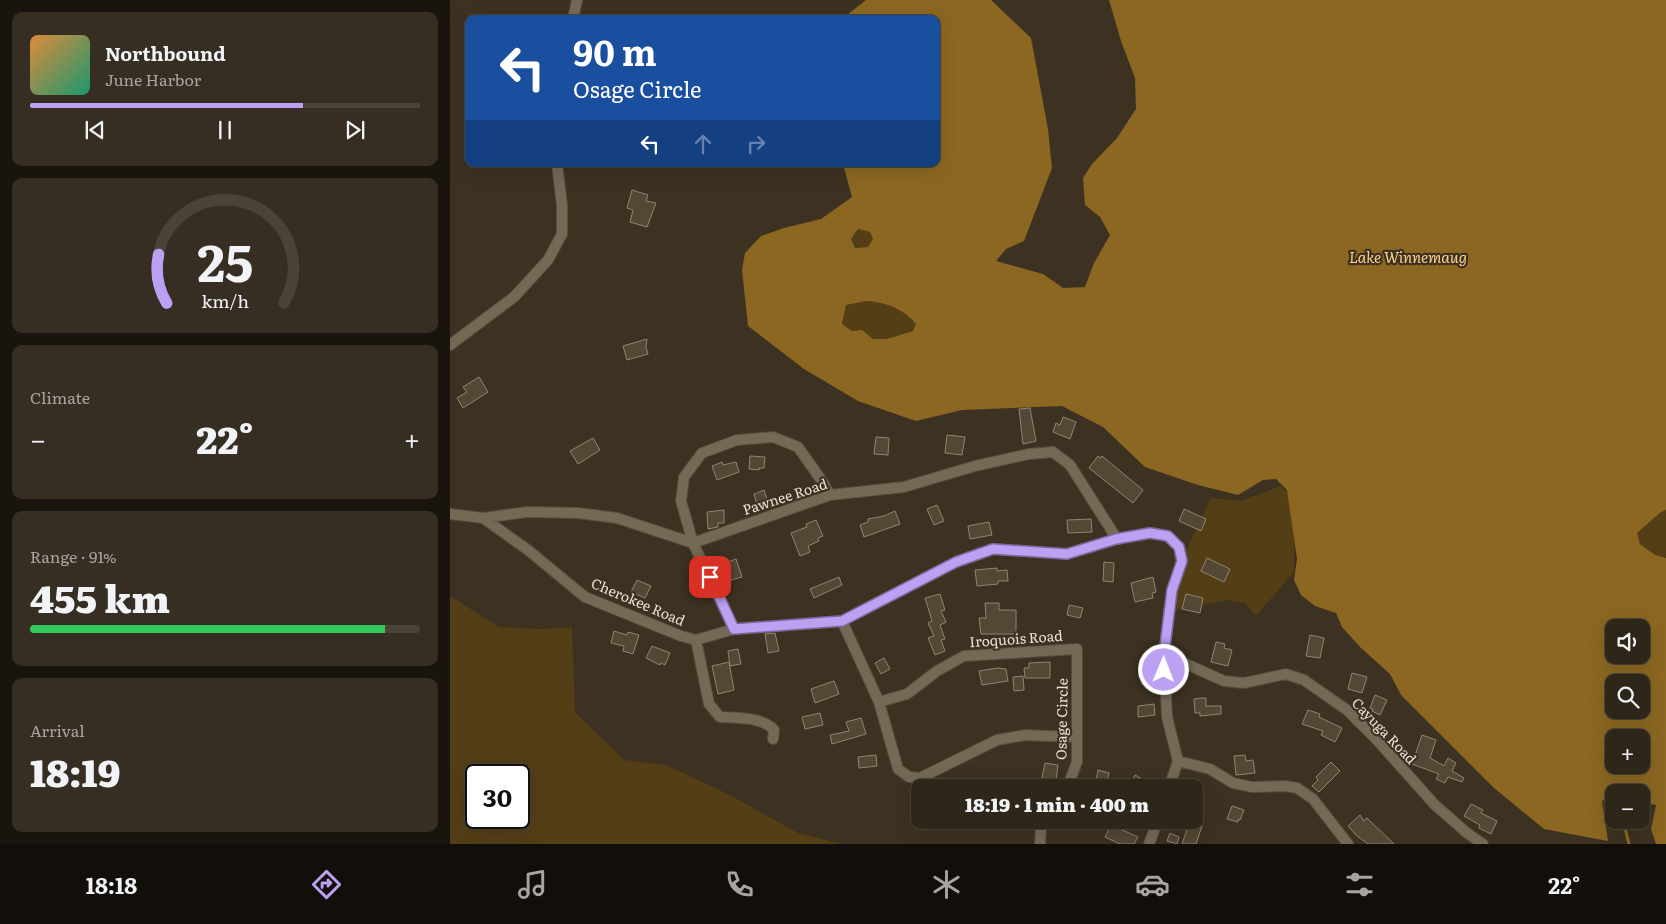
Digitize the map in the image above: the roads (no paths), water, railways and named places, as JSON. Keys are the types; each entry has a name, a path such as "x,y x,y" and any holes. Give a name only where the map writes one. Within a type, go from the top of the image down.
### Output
{"street":[{"path":"574,15 577,0"},
{"path":"450,345 514,297 548,260 562,234 562,205 557,167"},
{"path":"734,629 693,543 681,501 684,477 702,453 737,440 774,438 798,447 830,495"},
{"name":"Pawnee Road","path":"693,543 830,495 904,487 976,466 1029,454 1053,452 1070,465 1116,539"},
{"path":"450,514 483,518 527,512 578,513 617,518 693,543"},
{"name":"Cherokee Road","path":"483,518 528,550 585,597 681,636 696,640 734,629 842,621 956,562 993,549 1067,554 1116,539"},
{"path":"1116,539 1150,533 1168,536 1179,547 1182,561 1172,590 1164,654 1167,716 1178,761 1172,779"},
{"path":"842,621 880,702 898,769 909,777 920,778 997,740 1025,735 1077,737"},
{"path":"696,640 709,704 720,717 770,724 774,730 774,739"},
{"name":"Iroquois Road","path":"880,702 907,694 938,671 964,656 1077,649"},
{"name":"Osage Circle","path":"1070,779 1077,762 1077,649"},
{"name":"Cayuga Road","path":"1164,654 1224,681 1244,683 1286,674 1304,680 1347,710 1376,739 1435,805 1466,833 1483,844"},
{"path":"1178,761 1210,769 1233,783 1252,787 1285,786 1298,788 1313,799 1348,844"},
{"path":"1040,844 1041,829"},
{"path":"1149,844 1155,829"}],"water":[{"name":"Lake Winnemaug","path":"866,0 991,0 1031,38 1048,129 1052,168 1024,241 1006,249 996,261 1043,274 1063,288 1085,287 1094,263 1110,235 1100,217 1085,205 1083,178 1092,164 1117,138 1136,109 1135,78 1121,41 1109,0 1666,0 1666,510 1661,512 1637,533 1640,544 1655,555 1666,558 1666,844 1656,844 1651,829 1656,805 1650,803 1650,784 1605,784 1605,800 1602,801 1608,841 1544,829 1494,788 1401,695 1390,674 1360,647 1342,627 1336,613 1315,606 1301,595 1294,580 1297,559 1287,490 1276,479 1263,480 1238,495 1198,485 1145,467 1103,427 1062,406 962,410 916,421 858,401 804,369 748,326 742,270 745,253 761,236 821,219 852,197 844,167 940,167 940,15 847,15","holes":["858,229 870,232 873,239 868,247 855,248 851,239","867,301 894,307 906,314 916,324 913,331 887,339 873,339 862,330 852,331 842,324 846,305"]}],"waterway":[{"path":"1625,829 1629,844"}]}
